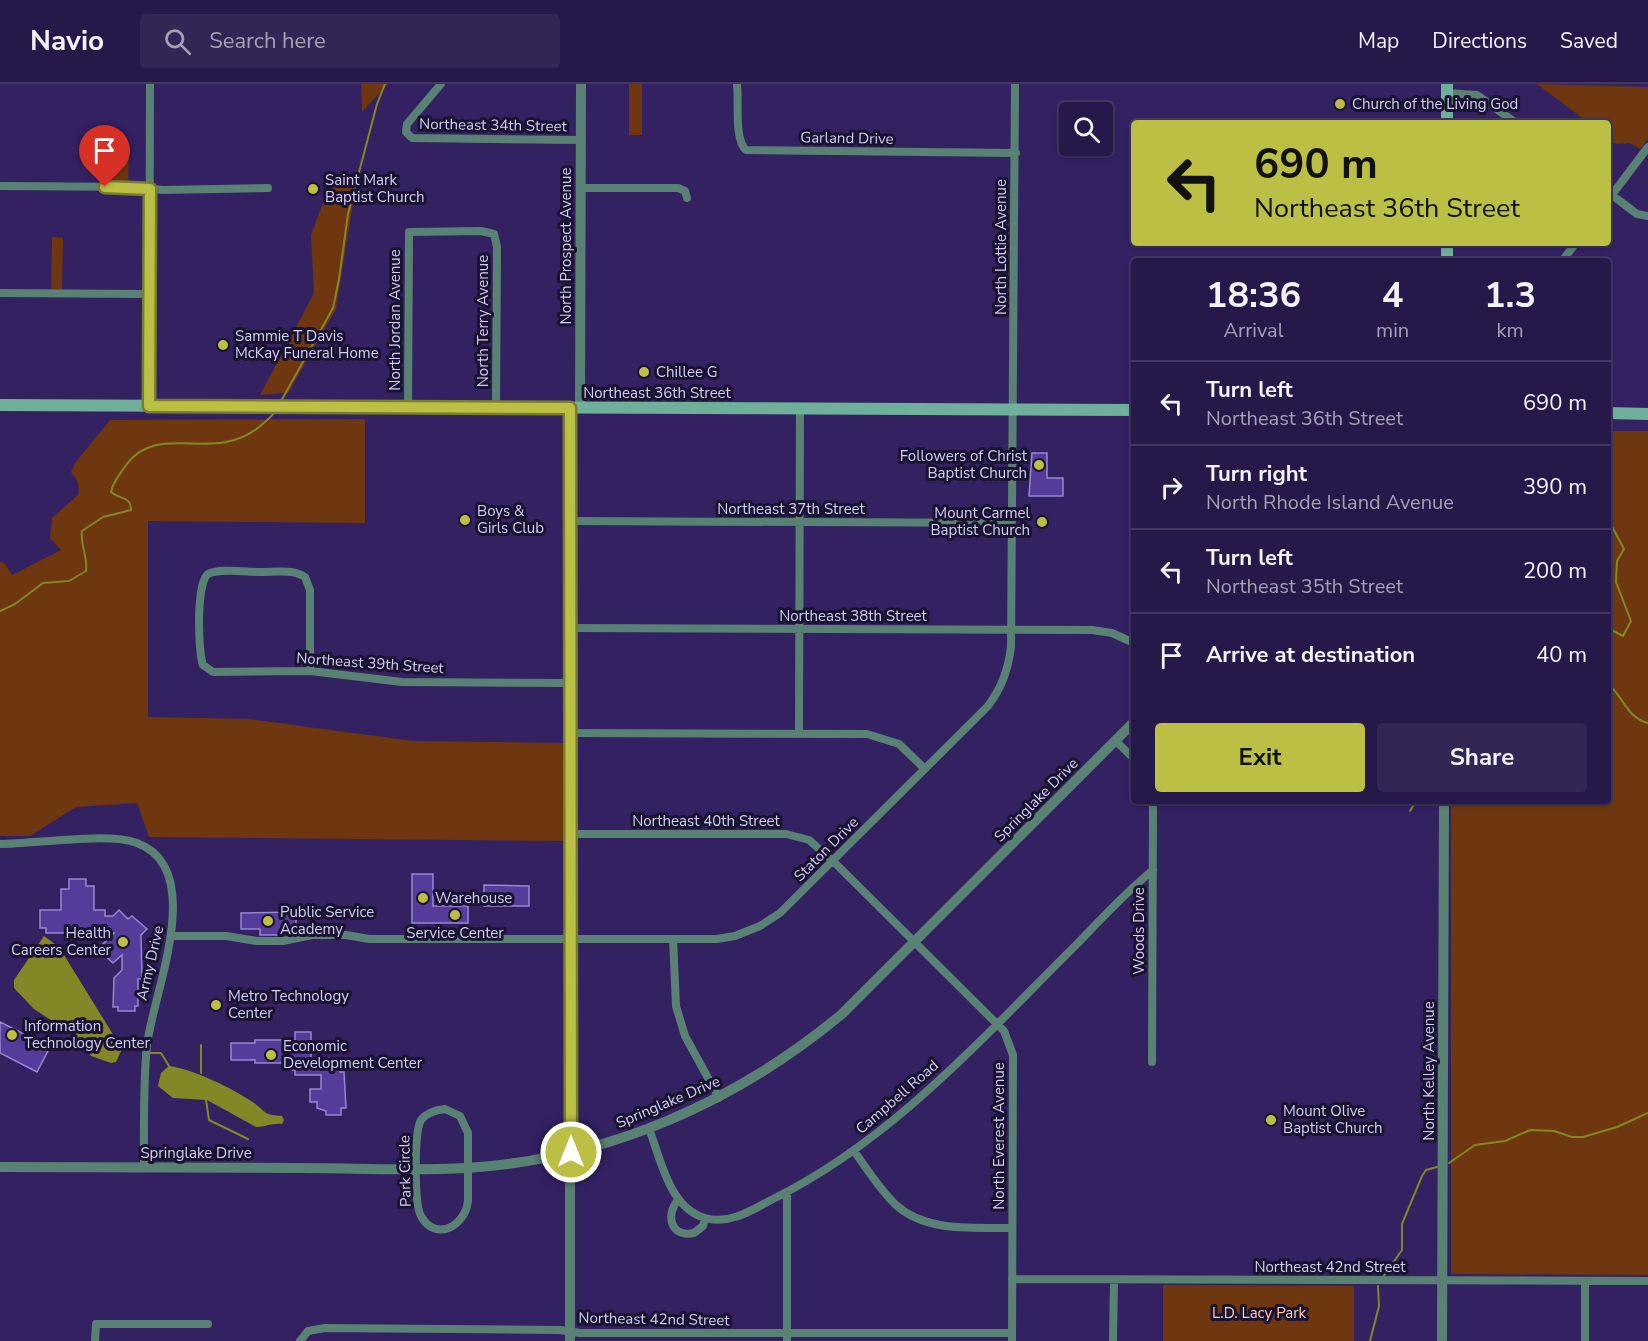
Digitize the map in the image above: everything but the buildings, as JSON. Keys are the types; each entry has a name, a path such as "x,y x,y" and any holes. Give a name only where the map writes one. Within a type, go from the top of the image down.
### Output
{"main road":[{"path":"1447,89 1447,120"},
{"name":"Northeast 36th Street","path":"0,405 1131,410"},
{"path":"1611,413 1648,414"}],"street":[{"path":"149,406 150,84"},
{"name":"Northeast 34th Street","path":"441,84 410,118 406,132 412,138 581,140"},
{"name":"North Prospect Avenue","path":"570,1336 570,521 575,408 582,84"},
{"name":"Garland Drive","path":"737,84 740,143 746,150 1016,153"},
{"name":"North Lottie Avenue","path":"1013,410 1015,84"},
{"path":"1447,89 1477,95 1512,120"},
{"path":"1611,193 1648,147"},
{"path":"0,186 150,189 268,188"},
{"path":"581,188 678,188 685,191 687,198"},
{"path":"1611,197 1637,214 1648,216"},
{"name":"North Terry Avenue","path":"409,232 481,231 494,234 497,247 496,408"},
{"name":"North Jordan Avenue","path":"408,407 409,232"},
{"path":"1564,258 1574,246"},
{"path":"0,293 149,294"},
{"path":"799,734 800,409"},
{"name":"Staton Drive","path":"172,936 226,936 266,941 283,941 312,935 346,935 369,939 673,939 726,938 760,926 780,913 997,695 1008,669 1011,630 1013,410"},
{"name":"Northeast 37th Street","path":"570,521 1011,523"},
{"name":"Northeast 39th Street","path":"310,671 310,590 305,577 293,572 222,572 209,573 205,576 200,592 200,652 205,668 218,672 310,671 387,681 570,683"},
{"name":"Northeast 38th Street","path":"570,628 1092,630 1112,633 1131,642"},
{"name":"Springlake Drive","path":"0,1167 468,1168 571,1152 649,1129 719,1098 748,1082 824,1029 859,998 1131,725"},
{"path":"570,733 867,734 883,737 899,744 925,769"},
{"path":"1116,741 1131,756"},
{"name":"Woods Drive","path":"1152,1062 1153,804"},
{"name":"North Kelley Avenue","path":"1442,1341 1444,804"},
{"name":"Northeast 40th Street","path":"571,834 786,834 809,840 833,861"},
{"name":"Army Drive","path":"0,844 85,840 136,843 156,855 168,876 174,904 172,936 152,1013 148,1041 144,1168"},
{"name":"North Everest Avenue","path":"833,861 997,1024 1009,1040 1013,1055 1012,1337"},
{"name":"Campbell Road","path":"705,1218 728,1219 742,1215 787,1193 854,1151 920,1098 1153,870"},
{"path":"673,939 673,984 678,1014 692,1050 719,1098"},
{"name":"Park Circle","path":"445,1109 453,1111 465,1123 468,1132 468,1168 467,1211 462,1220 454,1227 444,1229 434,1227 420,1215 417,1206 418,1127 428,1113 445,1109"},
{"path":"649,1129 678,1200 688,1209 705,1218 703,1226 694,1233 679,1232 674,1228 670,1217 674,1204 678,1200"},
{"path":"854,1151 898,1206 918,1218 941,1226 1012,1228"},
{"path":"787,1193 787,1337"},
{"name":"Northeast 42nd Street","path":"1012,1279 1648,1281"},
{"path":"1113,1341 1114,1280"},
{"path":"1585,1281 1585,1341"},
{"path":"95,1341 96,1324 208,1324"},
{"name":"Northeast 42nd Street","path":"300,1340 308,1331 325,1329 570,1336 1012,1337"}],"green space":[{"path":"388,84 362,112 361,85"},
{"path":"629,84 642,84 642,135 629,135"},
{"path":"1537,84 1648,87 1648,139 1640,149 1630,143 1611,143 1611,120 1585,120"},
{"path":"114,147 129,148 128,184 113,184"},
{"path":"330,184 356,184 336,309 288,393 260,395 314,293 311,235"},
{"path":"52,237 63,238 62,290 51,289"},
{"path":"365,419 365,523 148,521 148,717 249,719 413,741 564,743 564,841 149,837 137,803 76,807 30,836 0,836 0,561 5,564 12,575 61,550 50,538 52,518 79,494 78,482 71,472 75,463 110,420"},
{"path":"1611,431 1648,431 1648,1275 1451,1274 1451,804 1611,804"},
{"name":"L.D. Lacy Park","path":"1163,1285 1354,1286 1354,1341 1163,1341"}],"shaded area":[{"path":"44,936 59,947 122,1049 116,1062 111,1063 91,1056 81,1040 34,1009 14,988 14,980"},
{"path":"169,1066 213,1080 246,1098 266,1113 282,1116 284,1120 282,1124 256,1127 207,1100 173,1098 158,1086 161,1073"}],"waterway":[{"path":"280,403 333,308 348,214 377,104 385,84"},
{"path":"0,611 15,604 43,583 69,581 86,571 82,531 103,517 131,510 127,500 111,492 124,468 137,454 152,446 223,443 241,438 259,427 276,410"},
{"path":"1611,525 1624,549 1617,561 1616,582 1631,621 1623,636 1611,630"},
{"path":"1611,687 1635,716 1648,723"},
{"path":"1410,811 1414,804"},
{"path":"201,1045 201,1073"},
{"path":"149,1053 161,1053 169,1066"},
{"path":"206,1100 209,1120 248,1139"},
{"path":"1449,1163 1475,1145 1505,1141 1530,1130 1554,1131 1572,1137 1583,1137 1617,1127 1648,1113"},
{"path":"1383,1277 1402,1250 1402,1224 1422,1176 1426,1170 1437,1167"},
{"path":"1370,1341 1379,1306 1378,1286"}],"place":[{"name":"Church of the Living God","path":"1340,104"},
{"name":"Saint Mark Baptist Church","path":"313,189"},
{"name":"Sammie T Davis McKay Funeral Home","path":"223,345"},
{"name":"Chillee G","path":"644,372"},
{"name":"Followers of Christ Baptist Church","path":"1039,465"},
{"name":"Boys & Girls Club","path":"465,520"},
{"name":"Mount Carmel Baptist Church","path":"1042,522"},
{"name":"Warehouse","path":"423,898"},
{"name":"Service Center","path":"455,915"},
{"name":"Public Service Academy","path":"268,921"},
{"name":"Health Careers Center","path":"123,942"},
{"name":"Metro Technology Center","path":"216,1005"},
{"name":"Information Technology Center","path":"12,1035"},
{"name":"Economic Development Center","path":"271,1055"},
{"name":"Mount Olive Baptist Church","path":"1271,1120"}],"route":[{"path":"105,187 150,189 149,406 570,408 571,1152"}]}
